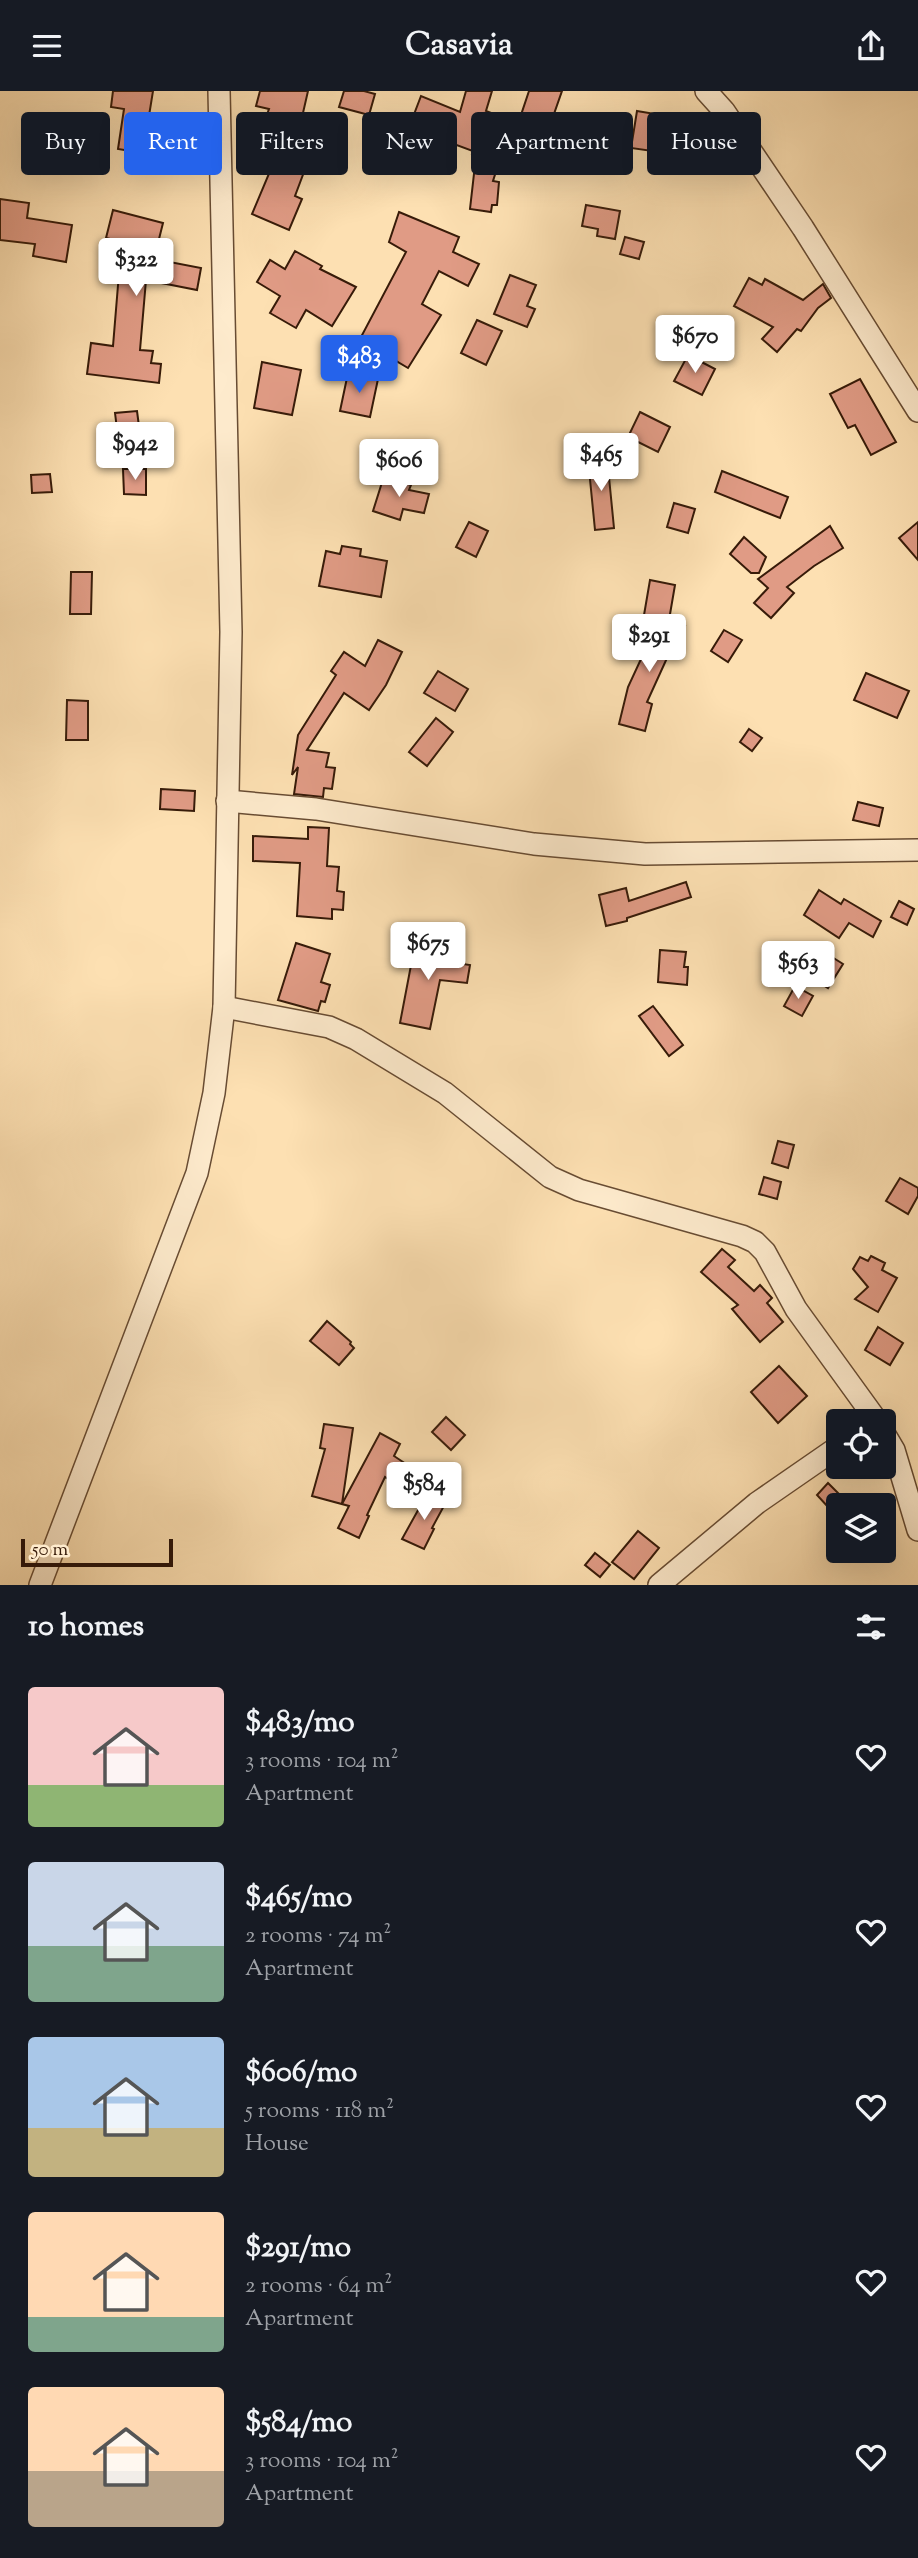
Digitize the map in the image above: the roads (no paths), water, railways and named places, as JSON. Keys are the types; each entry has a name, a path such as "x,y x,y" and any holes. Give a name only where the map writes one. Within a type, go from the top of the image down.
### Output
{"street":[{"path":"40,1585 197,1173 214,1093 224,1007 231,632 219,91"},
{"path":"706,91 724,111 803,228 918,411"},
{"path":"227,801 316,809 534,844 645,854 918,851"},
{"path":"224,1007 328,1027 356,1039 445,1094 550,1177 579,1190 742,1235 755,1242 765,1252 796,1309 868,1409"},
{"path":"659,1585 757,1503 826,1455"},
{"path":"896,1457 918,1529"}]}
